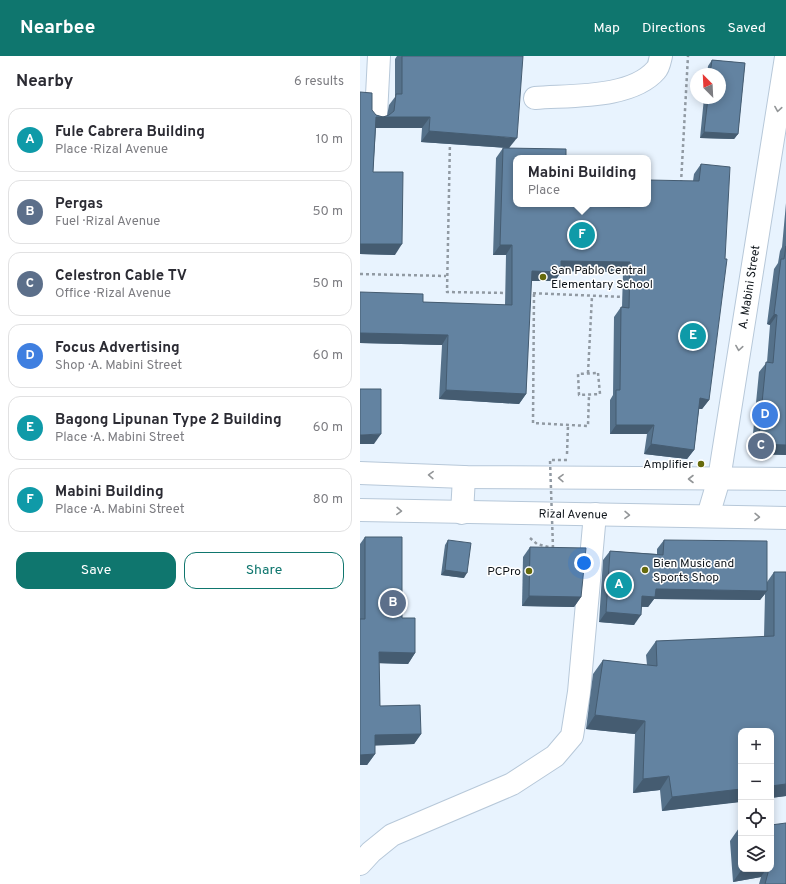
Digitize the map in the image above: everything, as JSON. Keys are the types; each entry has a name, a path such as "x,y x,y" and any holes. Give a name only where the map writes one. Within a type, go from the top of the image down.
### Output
{"street":[{"path":"376,115 379,56"},
{"path":"535,98 620,91 638,84 657,70 661,56"},
{"name":"A. Mabini Street","path":"708,516 719,479 786,57"},
{"path":"360,473 464,477 786,479"},
{"path":"462,513 464,477"},
{"name":"Rizal Avenue","path":"360,510 786,518"},
{"path":"360,864 371,852 392,835 512,784 555,756 572,736 579,692 595,514"}],"path":[{"path":"681,189 688,56"},
{"path":"450,134 446,276 447,292 510,293"},
{"path":"360,274 446,276"},
{"path":"526,294 629,298"},
{"path":"534,294 533,423 588,426 589,395"},
{"path":"588,373 592,296"},
{"path":"588,373 598,373 600,394 579,395 578,374 588,373"},
{"path":"537,544 553,548 550,460 566,460 568,425"}],"building":[{"path":"402,56 523,56 517,138 429,131 430,117 383,117 394,111 396,94 402,94"},
{"path":"712,60 745,63 738,134 704,132 707,104 726,104 726,68 711,68"},
{"path":"360,92 372,93 372,110 376,115 383,117 376,117 373,172 403,172 402,244 360,244"},
{"path":"503,148 566,149 566,155 513,155 513,207 651,207 651,180 699,181 701,164 730,167 725,259 727,259 709,400 700,398 694,450 651,444 654,425 616,425 616,390 620,390 621,307 629,308 630,262 561,261 561,272 532,271 526,394 446,390 448,335 360,333 360,292 423,294 423,302 512,305 512,245 500,245"},
{"path":"786,246 786,445 758,444 766,362 773,363 777,315 774,314 781,259 784,259"},
{"path":"360,389 381,389 381,434 360,435"},
{"path":"365,537 402,537 402,618 415,618 415,653 379,652 380,706 420,705 421,734 375,735 375,754 360,755 360,619 365,619"},
{"path":"448,540 471,543 467,573 445,570"},
{"path":"664,540 767,541 767,591 656,589 655,597 642,596 641,615 606,612 610,551 663,555"},
{"path":"530,547 586,548 581,597 529,596"},
{"path":"774,572 786,572 786,784 774,786 774,728 738,728 738,789 672,797 669,776 643,779 645,721 595,715 603,660 657,666 656,641 774,636"},
{"path":"786,823 786,884 765,884 768,872 774,872 774,825"}],"place":[{"name":"Mabini Building","path":"582,235"},
{"name":"San Pablo Central Elementary School","path":"543,277"},
{"name":"Bagong Lipunan Type 2 Building","path":"693,336"},
{"name":"Focus Advertising","path":"765,415"},
{"name":"Celestron Cable TV","path":"761,446"},
{"name":"Amplifier","path":"701,464"},
{"name":"Bien Music and Sports Shop","path":"645,570"},
{"name":"PCPro","path":"529,571"},
{"name":"Fule Cabrera Building","path":"619,585"},
{"name":"Pergas","path":"393,603"}]}
